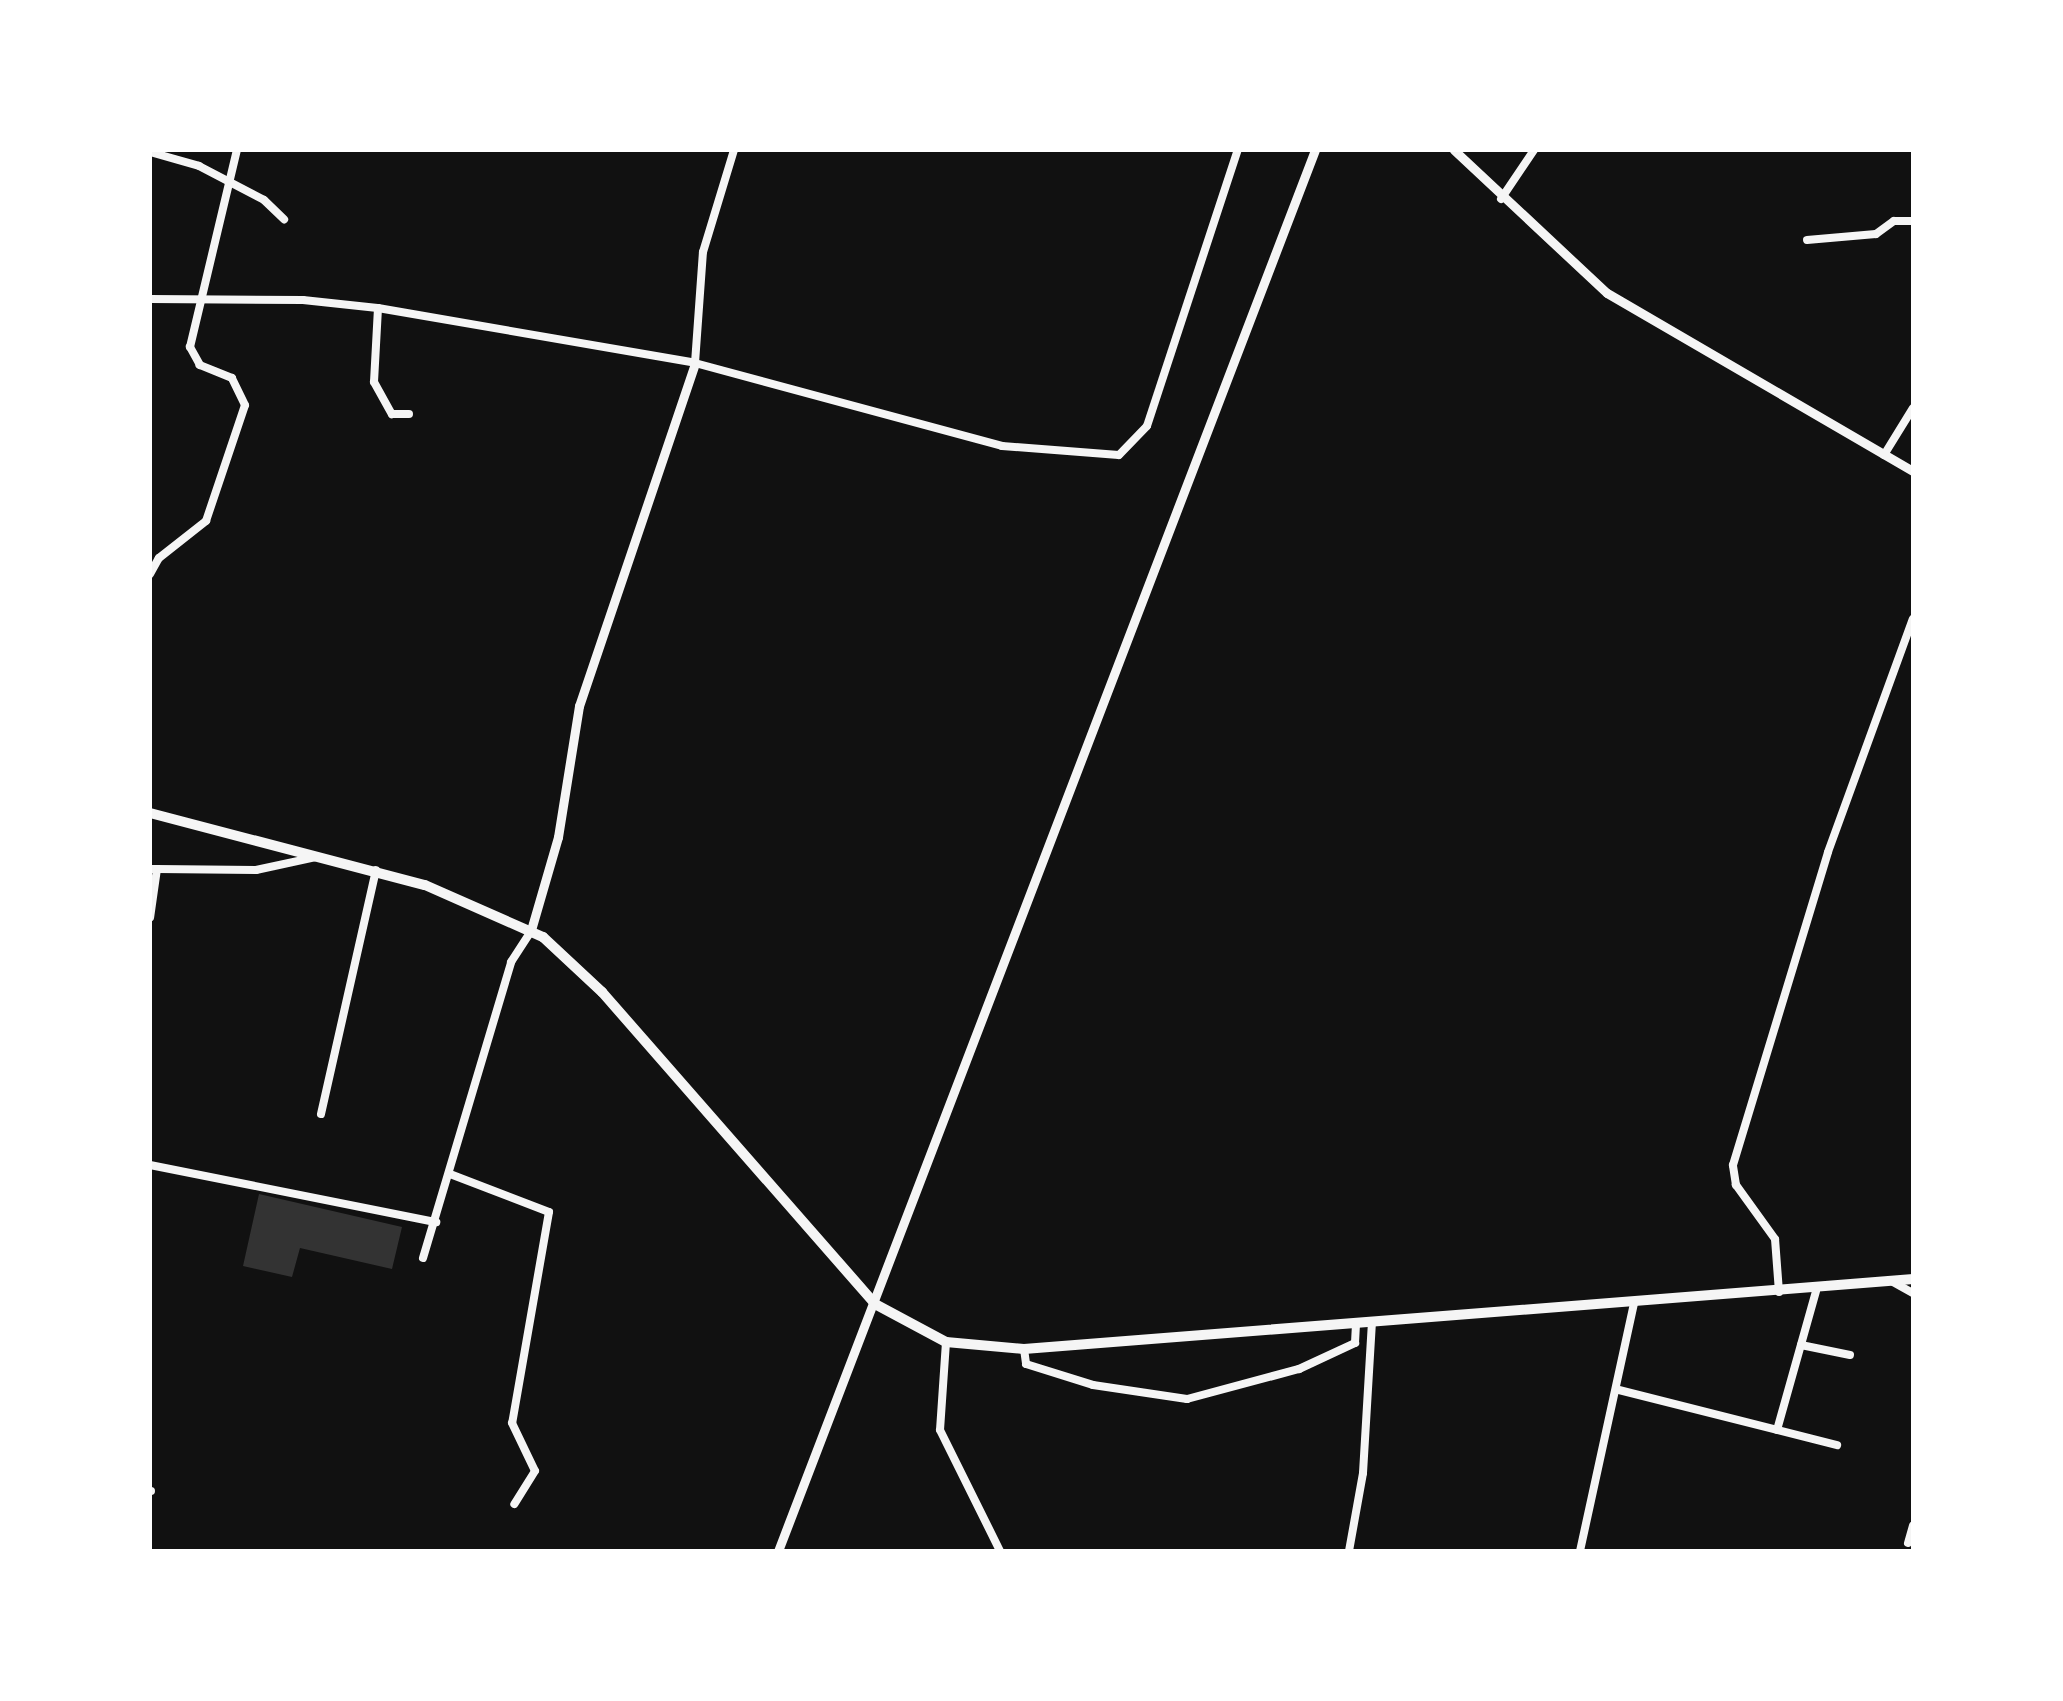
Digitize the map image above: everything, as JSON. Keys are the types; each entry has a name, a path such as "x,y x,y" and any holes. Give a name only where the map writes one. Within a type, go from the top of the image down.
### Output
{"main road":[{"path":"150,812 376,870 484,905 531,930 602,992 875,1304 946,1342 1024,1349 1779,1294 1913,1279"}],"street":[{"path":"150,574 206,521 245,405 232,378 200,364 190,346 197,299 238,150"},
{"path":"423,1258 511,962 531,930 558,838 578,706 695,363 703,252 734,150"},
{"path":"150,299 378,308 695,363 1002,446 1119,454 1147,426 1238,150"},
{"path":"778,1551 1315,150"},
{"path":"1454,150 1501,199 1607,293 1913,471"},
{"path":"1501,199 1534,150"},
{"path":"150,152 229,182 284,219"},
{"path":"1807,240 1876,234 1894,221 1913,221"},
{"path":"378,308 374,382 392,414 410,414"},
{"path":"1884,455 1913,408"},
{"path":"1779,1294 1775,1238 1736,1185 1733,1164 1828,852 1913,620"},
{"path":"150,918 154,869 256,870 322,856"},
{"path":"321,1114 376,870"},
{"path":"150,1165 436,1222"},
{"path":"450,1174 549,1212 512,1423 535,1470 514,1504"},
{"path":"1893,1282 1913,1292"},
{"path":"1777,1430 1816,1291"},
{"path":"1580,1551 1620,1390 1634,1303"},
{"path":"1349,1551 1363,1473 1372,1323"},
{"path":"1024,1349 1026,1364 1093,1385 1187,1399 1299,1369 1355,1344 1356,1324"},
{"path":"946,1342 940,1430 1000,1551"},
{"path":"1801,1345 1850,1356"},
{"path":"1620,1390 1838,1445"},
{"path":"1908,1543 1913,1526"}],"shaded area":[{"path":"259,1194 402,1227 392,1269 300,1248 292,1277 243,1266"}]}
